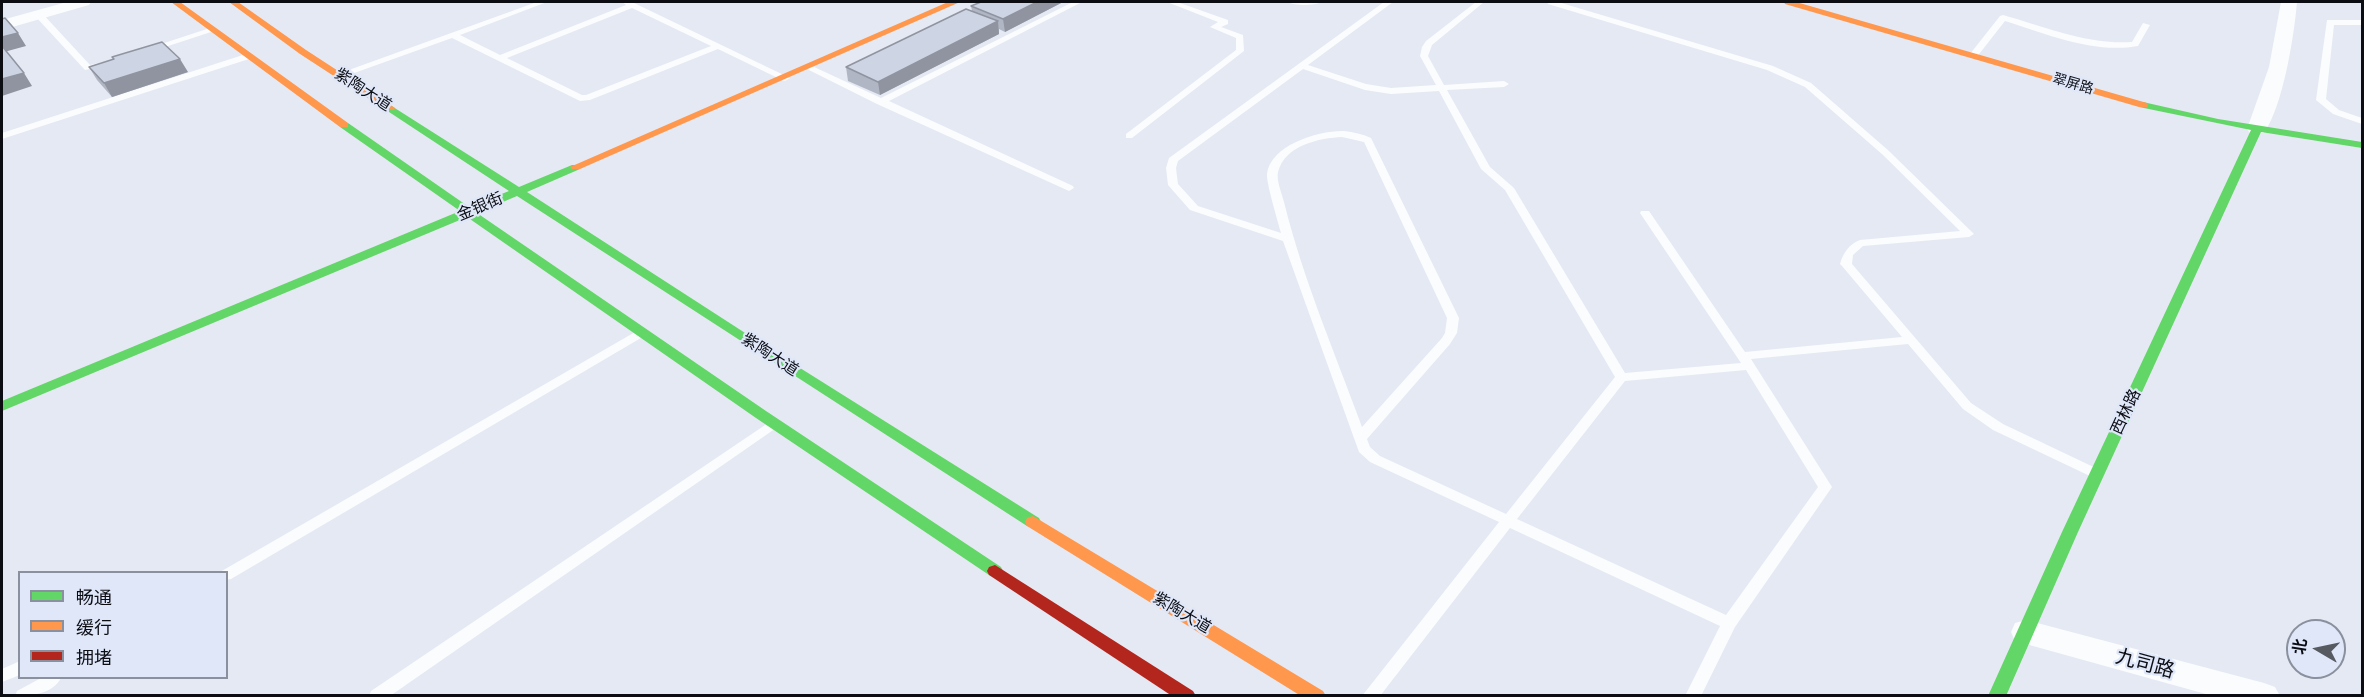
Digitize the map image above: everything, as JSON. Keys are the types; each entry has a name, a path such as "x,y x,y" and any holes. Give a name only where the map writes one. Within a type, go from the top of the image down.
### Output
{"main road":[{"path":"175,2 326,113 405,165 774,423 984,564 1187,696"},
{"name":"紫陶大道","path":"233,2 518,191 1033,522 1317,696"},
{"name":"金银街","path":"2,406 809,68 955,2"},
{"name":"翠屏路","path":"1788,2 2151,107 2257,129 2362,145"},
{"name":"西林路","path":"1997,696 2257,129"}],"street":[{"path":"2,25 83,2"},
{"path":"2257,129 2282,58 2289,2"},
{"name":"九司路","path":"2026,632 2264,696"}],"lane":[{"path":"340,75 543,2"},
{"path":"880,102 1078,2"},
{"path":"1129,136 1241,47 1240,37 1214,27 1225,22 1171,2"},
{"path":"1292,2 1318,2"},
{"path":"1288,239 1194,208 1173,184 1171,168 1173,160 1389,2"},
{"path":"1480,2 1426,47 1424,56 1486,169 1509,188 1621,377"},
{"path":"1551,2 1784,73 1808,86 1886,153 1969,234 1860,243 1848,254 1846,264 1967,406 1998,427 2097,474"},
{"path":"500,58 629,3 785,78"},
{"path":"38,14 88,68 111,61"},
{"path":"1973,56 2003,18 2092,42 2114,45 2135,44 2146,25"},
{"path":"2362,22 2330,22 2321,100 2336,112 2362,121"},
{"path":"145,51 213,30"},
{"path":"452,34 580,98 588,98 718,46"},
{"path":"2,136 249,56"},
{"path":"1301,66 1382,90 1504,84"},
{"path":"809,68 1069,188"},
{"path":"1360,438 1446,341 1451,333 1453,318 1368,140 1336,133 1296,145 1275,164 1272,174 1288,239 1360,438 1364,449 1375,459 1729,623"},
{"path":"1645,213 1746,361 1825,487 1729,623 1693,696"},
{"path":"228,574 642,332"},
{"path":"1370,696 1621,377 1911,340"},
{"path":"377,696 774,423"},
{"path":"2,676 18,668"},
{"path":"23,696 51,679"}],"building":[{"path":"981,2 1037,2 1003,19 971,6"},
{"path":"966,9 998,21 878,82 846,67"},
{"path":"5,18 18,33 2,37 2,19"},
{"path":"162,42 180,59 104,83 89,67 114,59 112,57"},
{"path":"2,46 24,73 2,79"}],"traffic: fast":[{"path":"2143,105 2218,122 2362,145"},
{"path":"390,108 768,354 1033,522"},
{"path":"344,125 703,375 995,571"},
{"path":"1997,696 2070,532 2257,129"},
{"path":"2,406 576,167"}],"traffic: slow":[{"path":"175,2 344,125"},
{"path":"233,2 303,52 390,108"},
{"path":"576,167 955,2"},
{"path":"1788,2 2143,105"},
{"path":"1033,522 1317,696"}],"traffic: jam":[{"path":"995,571 1187,696"}]}
